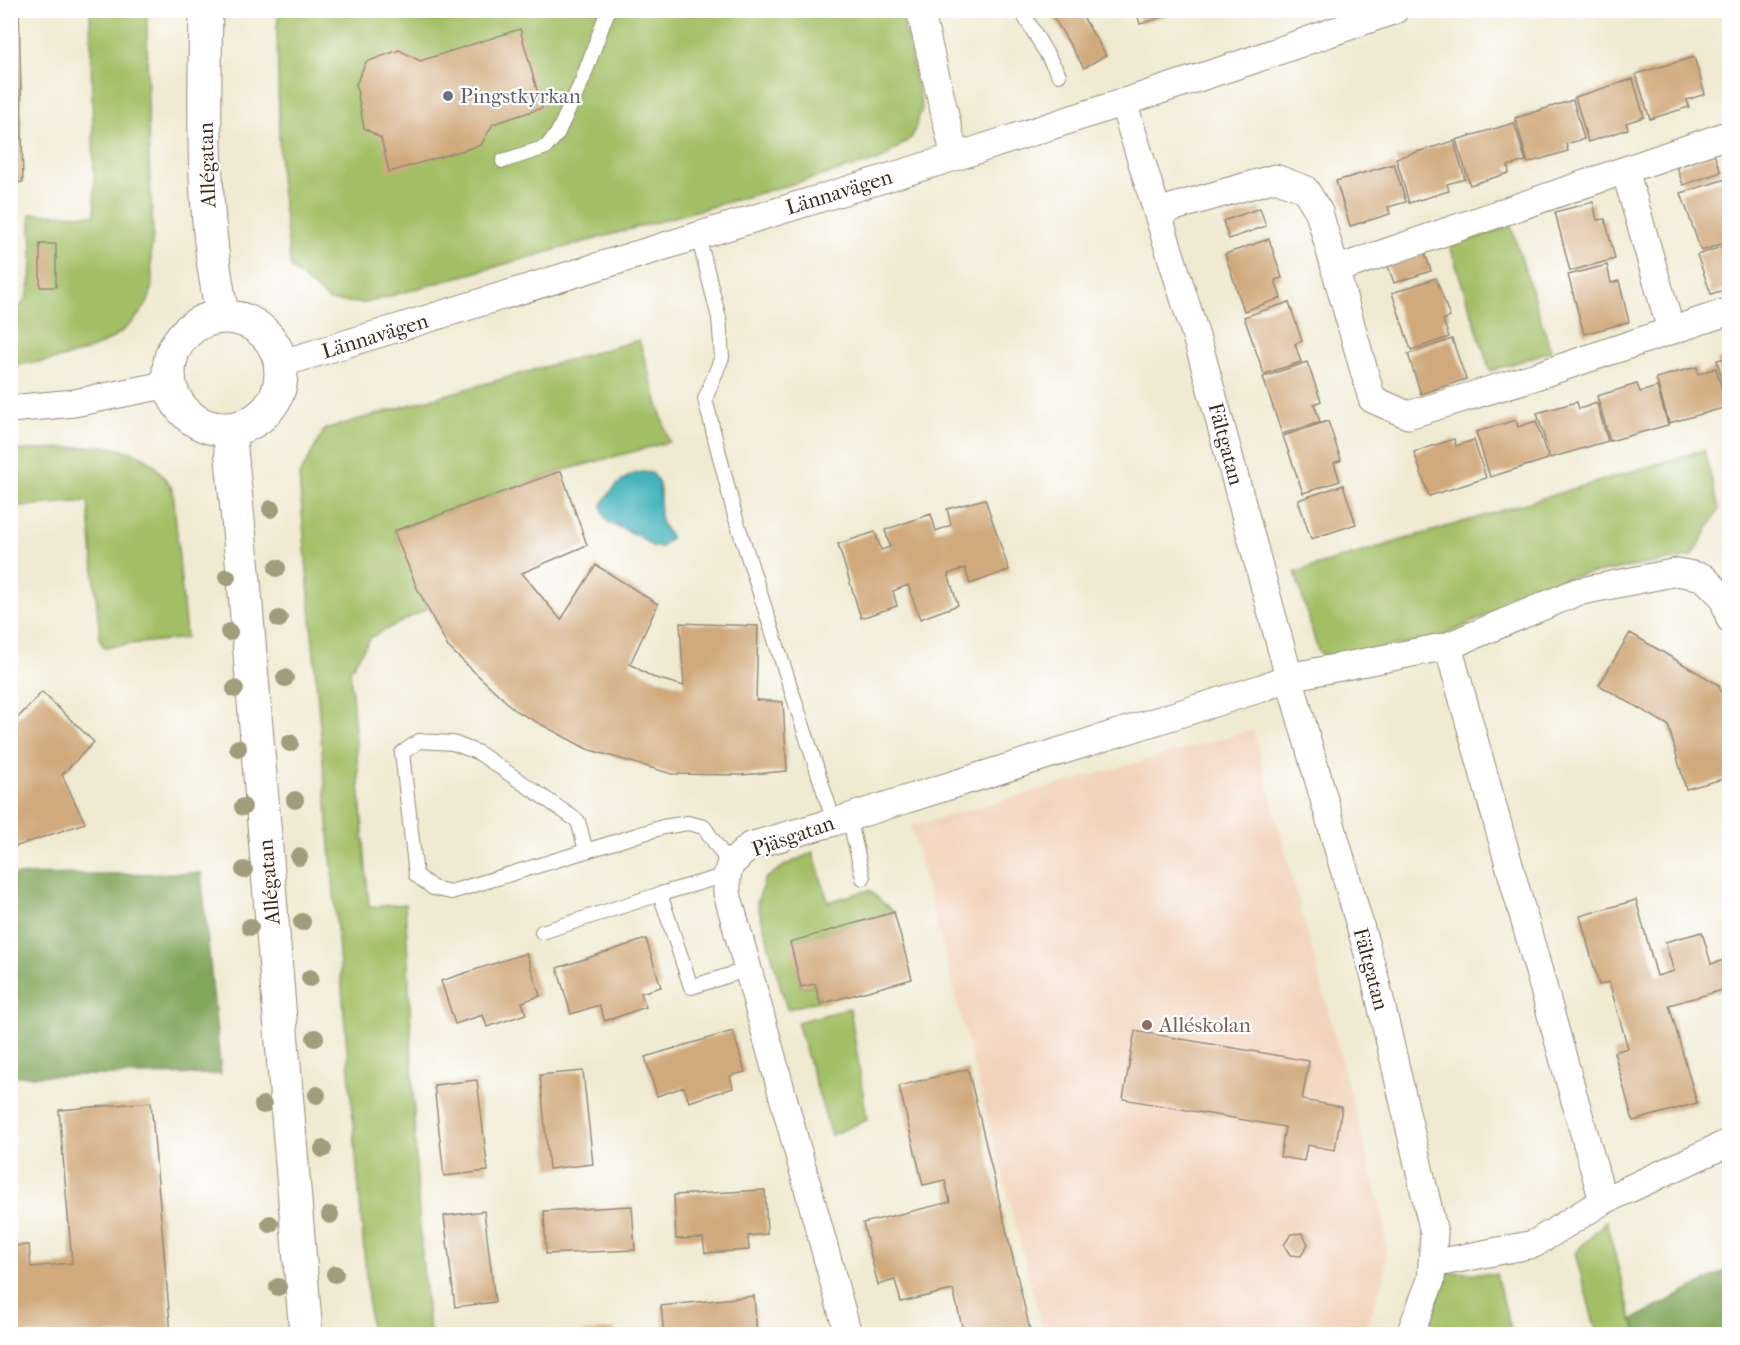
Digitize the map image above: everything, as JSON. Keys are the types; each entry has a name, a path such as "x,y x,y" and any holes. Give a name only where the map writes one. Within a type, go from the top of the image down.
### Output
{"street":[{"name":"Allégatan","path":"206,10 207,187 212,256 223,317"},
{"path":"920,10 955,157"},
{"name":"Lännavägen","path":"280,364 955,157 1395,10"},
{"name":"Fältgatan","path":"1123,102 1202,356 1289,677 1375,978 1434,1233 1431,1280 1410,1335"},
{"path":"1335,270 1724,136"},
{"path":"1624,170 1671,330"},
{"path":"1157,212 1275,178 1305,189 1319,212 1372,399 1408,415 1533,377 1730,311"},
{"path":"223,317 243,321 260,330 273,345 280,364 280,385 277,395 266,412 249,424 229,429 205,426 191,418 175,399 170,384 169,367 178,342 198,324 223,317"},
{"path":"10,409 74,403 170,384"},
{"name":"Allégatan","path":"229,429 243,570 306,1335"},
{"path":"1289,677 1448,646 1577,592 1677,572 1703,577 1723,597 1730,619"},
{"path":"1448,646 1603,1202"},
{"name":"Pjäsgatan","path":"728,870 750,846 841,820 1262,688 1289,677"},
{"path":"728,870 727,893 848,1335"},
{"path":"1432,1264 1534,1244 1603,1202 1730,1142"}],"lane":[{"path":"503,161 546,147 557,134 582,81 608,10"},
{"path":"1021,10 1059,75"},
{"path":"698,236 720,318 722,357 705,399 735,516 863,878"},
{"path":"542,932 728,870 704,827 688,823 663,827 586,851 451,892 433,888 416,875 402,753 419,741 453,743 479,753 578,822 586,851"},
{"path":"660,894 691,987 748,969"}],"shaded area":[{"name":"Alléskolan","path":"1253,730 1385,1224 1385,1277 1363,1334 1044,1334 911,826"}],"green space":[{"path":"279,10 901,11 922,108 912,137 882,159 365,303 330,301 291,268 280,178 277,28"},
{"path":"90,11 147,11 149,161 153,233 151,294 134,321 104,343 68,356 11,365 11,311 20,306 26,297 32,269 30,214 95,215"},
{"path":"1511,226 1551,351 1490,371 1450,246"},
{"path":"639,340 669,442 561,471 394,531 427,609 371,637 350,670 369,907 405,904 420,1227 430,1334 371,1334 299,476 325,429"},
{"path":"102,446 144,457 158,470 173,490 186,638 104,647 100,640 88,501 11,507 11,451"},
{"path":"1704,450 1719,509 1692,557 1569,577 1443,636 1328,659 1318,651 1295,572"},
{"path":"813,852 828,902 869,890 894,912 791,942 801,987 815,984 819,1001 787,1009 757,903 765,879 784,866"},
{"path":"201,873 221,1074 11,1076 11,875"},
{"path":"850,1008 867,1120 831,1135 797,1022"},
{"path":"1606,1221 1632,1320 1639,1334 1597,1334 1575,1253"},
{"path":"1729,1269 1729,1334 1639,1334 1632,1320"},
{"path":"1448,1272 1496,1274 1512,1334 1424,1334"}],"water":[{"path":"642,472 652,473 658,483 661,519 671,538 661,547 653,547 639,536 608,522 603,513 602,505 614,488 629,476"}],"building":[{"path":"10,10 19,10 23,182 10,183"},
{"path":"1049,10 1079,10 1106,55 1084,68"},
{"path":"1136,10 1182,10 1182,11 1140,24"},
{"name":"Pingstkyrkan","path":"520,29 542,108 493,124 481,145 389,172 381,138 364,128 356,84 366,62 399,50 420,61"},
{"path":"1694,57 1705,94 1687,100 1689,107 1650,119 1636,74"},
{"path":"1633,79 1644,117 1626,123 1628,129 1588,142 1575,97"},
{"path":"1573,100 1584,139 1566,144 1568,151 1528,163 1515,118"},
{"path":"1514,123 1526,161 1508,166 1509,173 1470,185 1456,140"},
{"path":"1454,141 1465,179 1447,184 1449,191 1409,203 1396,158"},
{"path":"1714,154 1721,172 1683,185 1677,167"},
{"path":"1394,164 1406,202 1388,207 1390,214 1350,226 1336,181"},
{"path":"1726,179 1730,190 1730,241 1701,251 1681,193"},
{"path":"1593,202 1597,220 1605,219 1615,259 1570,271 1555,212"},
{"path":"1260,208 1266,226 1229,239 1223,221"},
{"path":"1269,239 1282,278 1275,280 1281,298 1244,311 1225,254"},
{"path":"40,244 56,244 56,287 40,287"},
{"path":"1730,244 1730,288 1711,294 1697,255"},
{"path":"10,245 15,245 16,289 10,289"},
{"path":"1425,253 1431,271 1394,283 1388,266"},
{"path":"1607,265 1611,283 1619,281 1629,322 1584,334 1568,275"},
{"path":"1436,278 1450,317 1443,320 1449,337 1411,350 1392,293"},
{"path":"1289,302 1302,341 1295,344 1301,362 1264,374 1244,317"},
{"path":"1452,339 1466,379 1421,394 1408,354"},
{"path":"1730,357 1730,403 1729,404 1717,360"},
{"path":"1307,362 1321,401 1314,404 1320,422 1282,434 1263,377"},
{"path":"1697,367 1698,374 1716,368 1727,407 1669,423 1656,378"},
{"path":"1637,384 1640,392 1657,387 1668,425 1610,441 1597,396"},
{"path":"1577,402 1579,409 1597,403 1608,441 1550,458 1537,413"},
{"path":"1516,420 1518,427 1536,421 1548,459 1490,477 1476,432"},
{"path":"1328,421 1341,460 1334,463 1340,481 1303,493 1283,436"},
{"path":"1454,439 1456,446 1474,440 1486,478 1429,496 1414,452"},
{"path":"561,471 587,545 522,573 561,620 596,565 658,604 630,664 652,677 684,686 680,623 758,626 756,700 783,702 787,771 741,775 672,774 587,749 516,711 448,647 417,588 394,531"},
{"path":"1343,485 1356,524 1311,539 1298,500"},
{"path":"985,499 1009,570 970,584 965,568 948,574 958,605 920,619 908,585 893,591 897,606 861,618 838,544 875,532 881,550 890,547 885,530 931,514 936,531 951,525 947,509"},
{"path":"1630,633 1719,685 1730,722 1730,777 1686,789 1668,725 1599,685"},
{"path":"42,692 94,742 62,775 85,823 11,848 10,726"},
{"path":"1636,900 1657,976 1674,971 1665,942 1702,932 1711,964 1730,958 1730,988 1669,1005 1697,1103 1633,1121 1614,1052 1628,1048 1609,982 1599,985 1580,916"},
{"path":"894,912 912,979 820,1004 815,984 801,987 790,942"},
{"path":"646,939 661,987 641,993 646,1007 605,1021 599,1005 571,1014 557,968"},
{"path":"526,953 540,996 522,1002 526,1014 487,1027 483,1015 455,1024 441,981"},
{"path":"733,1031 745,1072 730,1076 733,1088 689,1102 684,1087 657,1096 645,1057"},
{"path":"1135,1031 1309,1061 1302,1100 1342,1107 1335,1150 1307,1145 1304,1161 1280,1157 1285,1127 1123,1099"},
{"path":"968,1069 1031,1334 964,1334 953,1290 901,1302 895,1280 878,1285 863,1223 950,1202 945,1180 923,1185 899,1086"},
{"path":"583,1071 593,1164 549,1169 540,1075"},
{"path":"477,1080 488,1171 444,1176 434,1085"},
{"path":"151,1102 171,1334 10,1334 10,1246 29,1245 31,1267 72,1263 59,1110"},
{"path":"765,1190 767,1234 748,1236 749,1250 705,1253 703,1238 676,1239 674,1195"},
{"path":"632,1206 635,1250 546,1254 544,1211"},
{"path":"484,1211 495,1302 455,1307 444,1216"},
{"path":"1302,1233 1308,1244 1301,1256 1290,1255 1284,1245 1291,1234"},
{"path":"754,1296 757,1334 664,1334 661,1306"},
{"path":"615,1329 615,1334 581,1334 581,1333"}],"place":[{"name":"Pingstkyrkan","path":"448,96"},
{"name":"Alléskolan","path":"1147,1025"}]}
